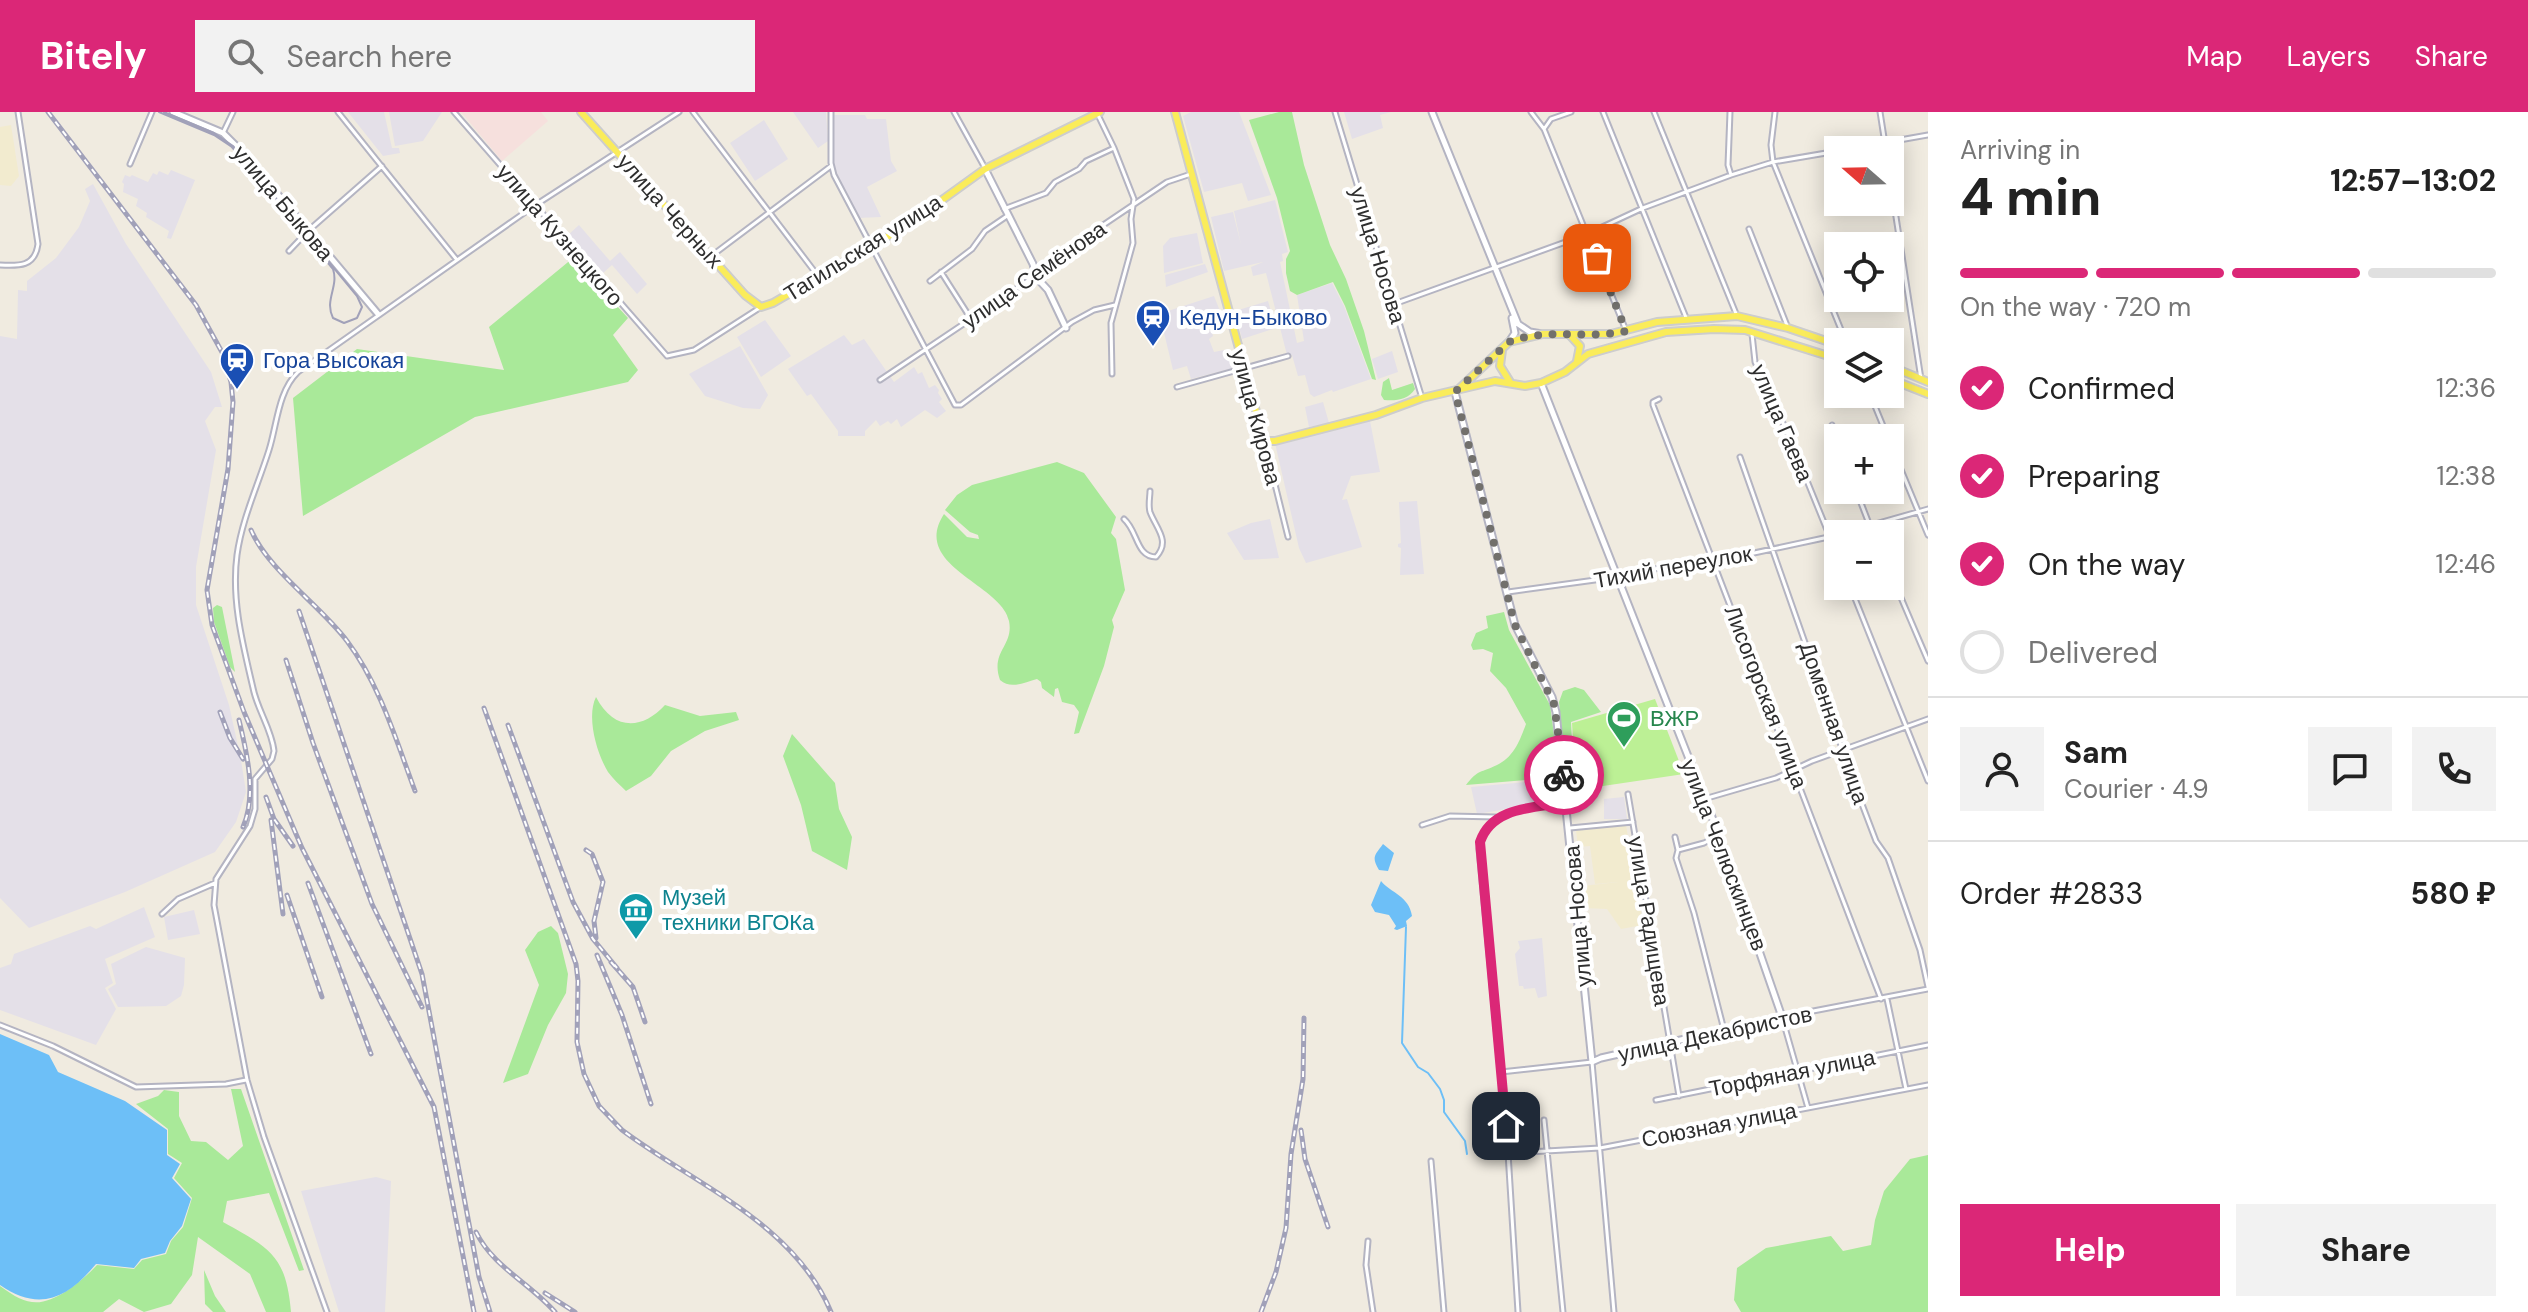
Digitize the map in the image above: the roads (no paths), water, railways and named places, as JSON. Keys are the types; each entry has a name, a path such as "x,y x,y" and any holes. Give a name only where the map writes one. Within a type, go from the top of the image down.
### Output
{"main road":[{"name":"улица Черных","path":"581,112 710,257 752,302 761,307"},
{"name":"улица Кирова","path":"1175,112 1264,441"},
{"name":"Тагильская улица","path":"761,307 773,303 923,215 985,169 1099,113"},
{"path":"1457,391 1506,344 1543,334 1611,334 1657,322 1737,316 1824,340"},
{"path":"1264,441 1277,441 1341,425 1422,398 1495,381 1525,386 1541,383 1575,365 1588,354 1658,334 1714,329 1752,332 1824,355"},
{"path":"1568,334 1581,351 1575,365"},
{"path":"1506,344 1500,366 1510,382"},
{"path":"1904,372 1925,380"},
{"path":"1904,385 1928,394"}],"street":[{"path":"0,265 20,266 31,262 37,255 38,244 18,112"},
{"path":"130,164 152,112"},
{"name":"улица Быкова","path":"173,112 223,133 378,314"},
{"path":"223,133 233,112"},
{"path":"338,112 457,260"},
{"name":"улица Кузнецкого","path":"454,112 667,356"},
{"path":"327,1312 264,1137 247,1080 217,927 215,883 220,869 250,826 255,809 255,779 272,759 274,751 255,697 240,631 235,576 243,526 289,380 306,364 534,206 679,112"},
{"path":"693,112 818,276"},
{"path":"831,112 831,166 869,246 952,402 959,406 1086,313 1115,305"},
{"path":"954,112 1066,328"},
{"name":"улица Носова","path":"1335,112 1422,398"},
{"path":"1432,112 1508,301 1522,329 1543,334"},
{"path":"1531,112 1544,129 1626,331"},
{"path":"1544,129 1551,119 1571,112"},
{"path":"1603,112 1687,320"},
{"path":"1654,112 1737,316"},
{"path":"1730,112 1728,165 1731,175"},
{"path":"1775,112 1773,162 1840,328"},
{"path":"1880,112 1884,136"},
{"path":"1099,113 1133,197 1133,243 1111,323 1112,374"},
{"path":"1904,139 1928,135"},
{"path":"1004,209 1046,193 1055,182 1079,169 1086,161 1114,148"},
{"path":"1394,304 1494,269 1731,175 1773,162 1824,153"},
{"path":"289,251 382,166"},
{"path":"710,257 831,166"},
{"name":"улица Семёнова","path":"880,380 925,352 1167,182 1191,174"},
{"path":"930,281 972,249 980,235 1007,216"},
{"path":"1897,216 1925,380"},
{"path":"1749,229 1788,328"},
{"path":"941,272 971,319"},
{"path":"1506,344 1515,333 1508,301"},
{"name":"Тагильская улица","path":"667,356 694,350 761,307"},
{"name":"улица Гаева","path":"1752,332 1755,362 1824,522"},
{"path":"1177,387 1288,356"},
{"name":"улица Челюскинцев","path":"1541,383 1746,907 1808,1108"},
{"name":"улица Носова","path":"1457,391 1506,593 1520,637 1554,704 1570,828 1614,1312"},
{"name":"Лисогорская улица","path":"1659,399 1652,404 1884,998 1906,1089"},
{"name":"улица Кирова","path":"1264,441 1288,537"},
{"name":"Доменная улица","path":"1740,457 1876,841 1888,858 1920,950 1928,988"},
{"path":"1904,477 1928,535"},
{"path":"1124,519 1132,527 1144,554 1153,557 1161,552 1163,540 1150,509 1150,491"},
{"name":"Тихий переулок","path":"1891,520 1928,509"},
{"name":"Тихий переулок","path":"1506,593 1617,577 1714,558 1725,560 1824,538"},
{"path":"1856,600 1928,781"},
{"path":"1902,600 1928,661"},
{"path":"1704,799 1776,778 1844,749 1928,719"},
{"name":"улица Радищева","path":"1628,794 1679,1096"},
{"path":"1422,825 1450,816 1498,817 1567,802"},
{"path":"1498,817 1486,828 1479,849 1508,1153 1518,1312"},
{"path":"1570,828 1633,822"},
{"path":"1678,850 1719,835"},
{"path":"1675,837 1676,858 1694,913 1724,1032"},
{"path":"162,914 178,899 215,883"},
{"name":"улица Декабристов","path":"1501,1072 1592,1062 1782,1017 1928,988"},
{"path":"0,1025 53,1046 136,1087 226,1084 247,1080"},
{"name":"Торфяная улица","path":"1656,1100 1928,1045"},
{"name":"Союзная улица","path":"1508,1153 1600,1148 1928,1085"},
{"path":"1544,1120 1563,1312"},
{"path":"1431,1161 1444,1312"},
{"path":"1368,1241 1366,1265 1373,1312"}],"water":[{"path":"1383,844 1394,853 1388,871 1379,870 1375,862"},
{"path":"1381,881 1410,909 1412,916 1406,921 1407,926 1394,929 1396,926 1389,915 1375,912 1371,905"},
{"path":"0,1034 49,1055 58,1072 125,1101 167,1130 167,1155 180,1164 172,1178 191,1199 182,1226 165,1253 141,1259 134,1268 96,1264 74,1286 52,1298 27,1298 0,1285"}],"waterway":[{"path":"1406,927 1402,1043 1418,1067 1428,1073 1440,1089 1444,1112 1465,1141 1467,1154"}],"tram line":[{"path":"159,112 214,135 232,147 333,269 330,305 333,318 344,323 357,318 362,307 357,296 233,146 214,133 164,112"}],"railway":[{"path":"48,112 196,305 223,354 233,402 228,469 207,590 212,625 244,712 302,848 434,1107 474,1312"},
{"path":"251,530 269,559 336,628 359,658 386,713 415,791"},
{"path":"299,611 422,974 479,1277 490,1312"},
{"path":"286,660 372,904 422,1007"},
{"path":"484,708 576,964 577,1042 584,1074 599,1106 622,1130 768,1230 793,1254 814,1281 831,1312"},
{"path":"220,712 230,738 243,759"},
{"path":"239,720 250,788 243,827"},
{"path":"508,725 573,902 593,939 617,968"},
{"path":"266,797 274,819 293,846"},
{"path":"271,820 283,914"},
{"path":"586,850 592,854 603,882 594,921 596,938"},
{"path":"308,883 371,1054"},
{"path":"287,895 322,997"},
{"path":"597,955 622,1015 651,1104"},
{"path":"611,962 633,987 645,1022"},
{"path":"1261,1312 1276,1272 1286,1228 1291,1154 1303,1079 1304,1018"},
{"path":"1301,1130 1305,1159 1328,1227"},
{"path":"476,1232 492,1255 555,1312"},
{"path":"545,1293 575,1312"}],"place":[{"name":"Кедун-Быково","path":"1153,348"},
{"name":"Гора Высокая","path":"237,391"},
{"name":"ВЖР","path":"1624,749"},
{"name":"Музей техники ВГОКа","path":"636,941"}]}
